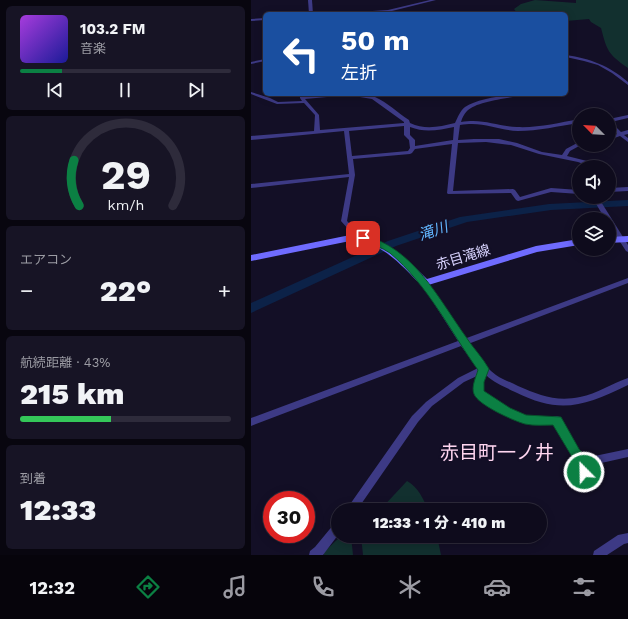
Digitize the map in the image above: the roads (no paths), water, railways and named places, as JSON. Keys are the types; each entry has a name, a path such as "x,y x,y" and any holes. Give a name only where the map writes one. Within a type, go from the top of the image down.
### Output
{"main road":[{"name":"赤目滝線","path":"251,258 355,237 371,240 392,250 425,283 536,249 572,243"}],"street":[{"path":"310,0 311,12"},
{"path":"372,12 388,11 434,0"},
{"path":"251,20 263,19"},
{"path":"568,56 590,60 604,65 628,84"},
{"path":"251,63 263,60"},
{"path":"251,93 273,100 277,103 305,102"},
{"path":"317,132 317,116 303,98 335,96"},
{"path":"367,96 373,98 407,121 407,136 412,140 413,148"},
{"path":"517,96 477,103 464,112 457,125 450,193 513,191 518,199 551,190 572,192"},
{"path":"616,120 628,116"},
{"path":"251,138 407,124 415,128 433,129 462,123 489,122 518,129 572,122"},
{"path":"346,129 352,175 344,221 352,229 355,237"},
{"path":"616,130 628,140"},
{"path":"616,136 628,132"},
{"path":"350,158 410,152 413,148 456,141 493,140 518,145 531,151 573,160"},
{"path":"563,157 572,148"},
{"path":"251,186 352,175"},
{"path":"616,190 628,189"},
{"path":"616,228 625,239 628,250"},
{"path":"251,422 628,280"},
{"path":"425,283 463,341 484,369 493,377 533,397 548,402 575,402 592,397 628,381"},
{"path":"484,369 479,382 479,393 486,400 506,411 526,419 557,420 575,453 583,463 586,482"},
{"path":"356,503 415,419 429,404 461,380 484,369"},
{"path":"583,463 628,453"},
{"path":"318,554 331,536"},
{"path":"598,555 622,539 628,538"}],"water":[{"name":"滝川","path":"628,200 628,206 551,210 467,222 396,246 251,313 251,303 388,241 460,217 549,204 616,204 616,201"}],"district":[{"name":"赤目町一ノ井","path":"497,452"}]}
